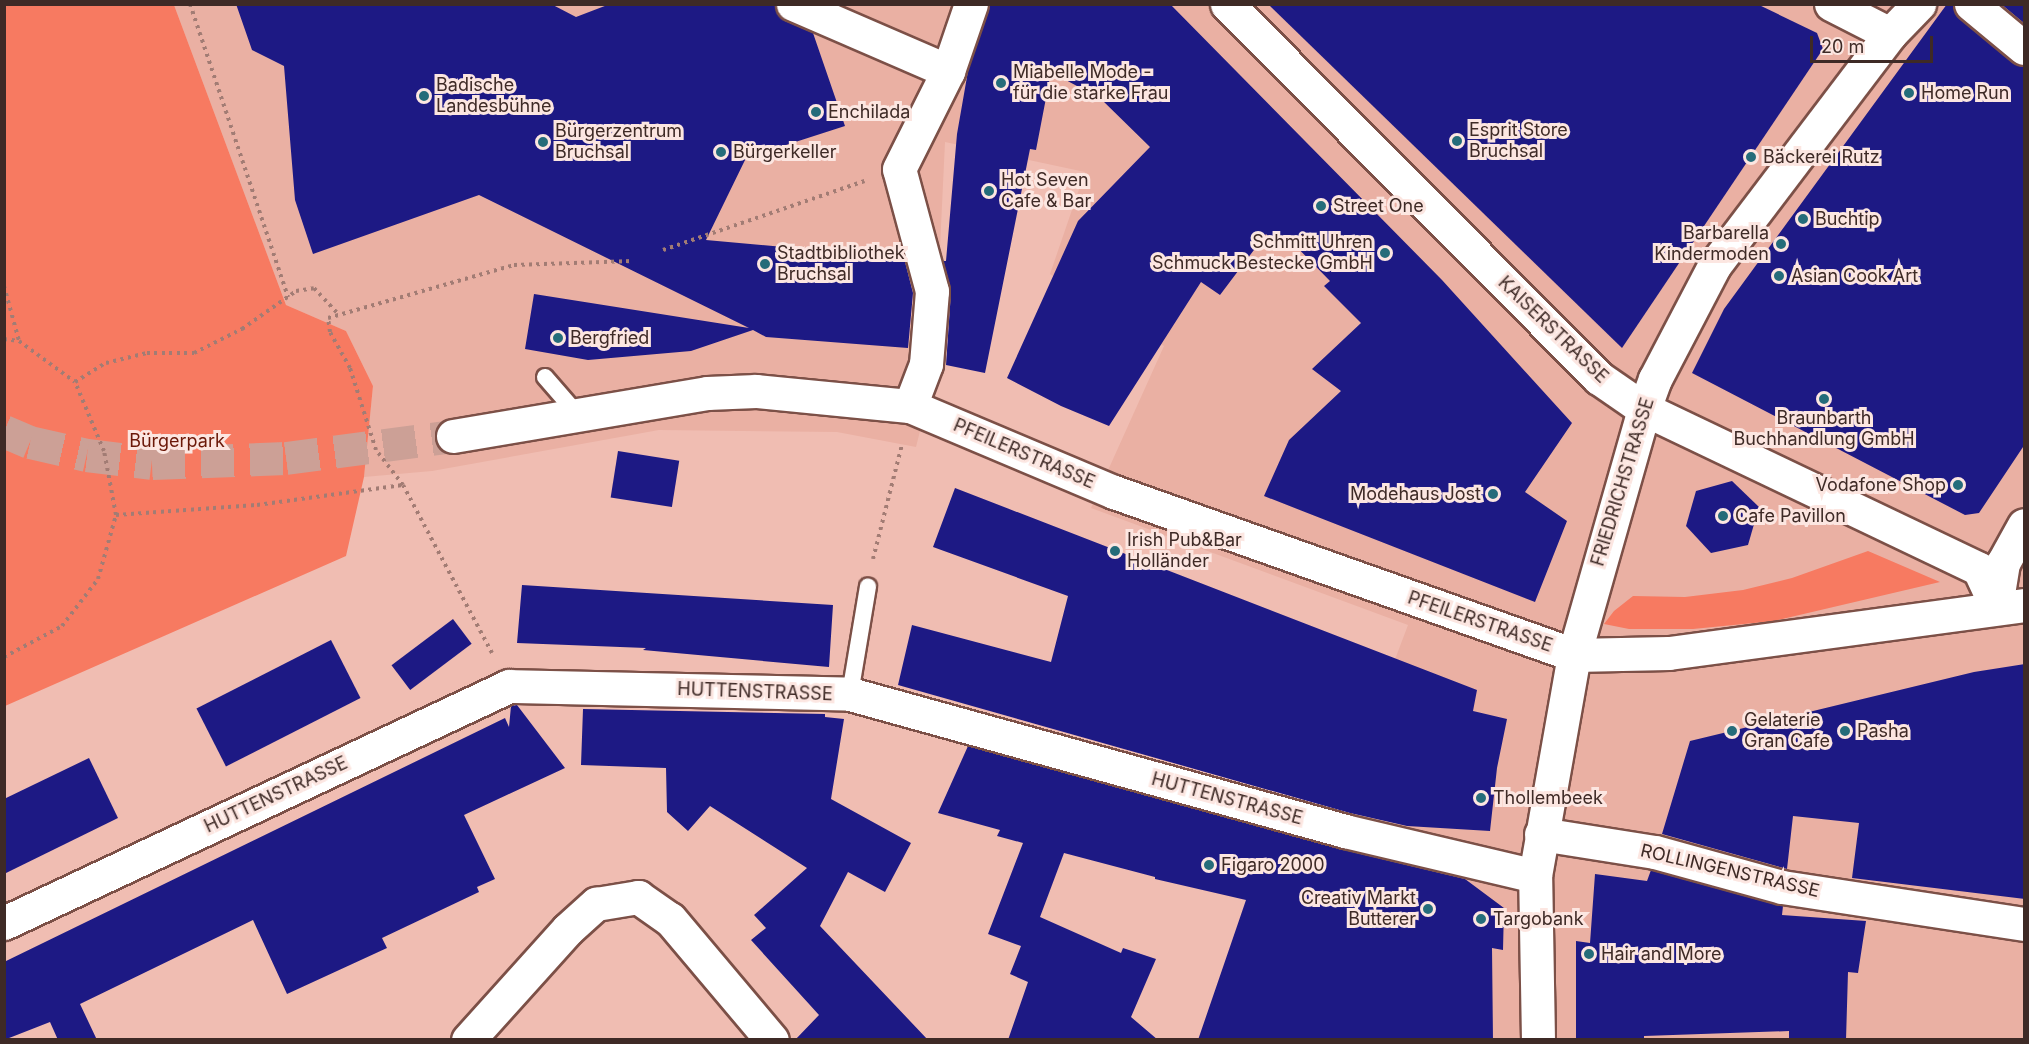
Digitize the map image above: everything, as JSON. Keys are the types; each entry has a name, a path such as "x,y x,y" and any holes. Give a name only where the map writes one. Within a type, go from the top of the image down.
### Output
{"street":[{"path":"793,4 948,71"},
{"path":"910,406 926,364 932,291 898,169 948,71 971,4"},
{"name":"KAISERSTRASSE","path":"1227,4 1599,378 1644,410 1978,569 2010,605"},
{"path":"1831,4 1890,34"},
{"path":"1971,4 2025,48"},
{"name":"FRIEDRICHSTRASSE","path":"1538,1040 1535,876 1541,834 1574,655 1644,410 1655,379 1714,266 1890,34 1923,6"},
{"name":"PFEILERSTRASSE","path":"453,436 707,393 756,391 910,406 1114,492 1574,655"},
{"path":"1574,655 1669,653 2010,605 2003,563 2025,525"},
{"name":"HUTTENSTRASSE","path":"4,923 509,686 850,694 1345,831 1535,876"},
{"name":"ROLLINGENSTRASSE","path":"1541,834 1654,852 1782,887 2025,924"},
{"path":"468,1040 568,929 596,904 638,897 670,919 772,1040"}],"lane":[{"path":"545,377 578,415"},
{"path":"850,694 868,587"}],"path":[{"path":"190,4 288,297"},
{"path":"663,250 898,169"},
{"path":"509,686 403,485 376,450 350,368 330,332 328,318 514,265 633,261"},
{"path":"4,286 18,342"},
{"path":"75,382 106,363 147,353 194,352 242,329 296,291 314,288 339,315"},
{"path":"4,339 18,342 75,382 104,451 116,514 98,579 62,626 4,657"},
{"path":"868,587 910,406"},
{"path":"116,514 257,505 403,485"}],"shaded area":[{"path":"174,5 2024,5 2024,1039 1415,1039 1299,930 1326,813 1396,830 1421,748 1371,723 1408,625 1091,508 1164,346 1050,274 1085,172 945,142 934,375 916,447 837,432 659,430 432,471 364,477 373,386 346,331 286,305"}],"green space":[{"name":"Bürgerpark","path":"5,4 174,5 286,305 346,331 373,386 364,477 346,556 5,706"},
{"path":"1868,551 1940,582 1774,621 1693,629 1629,629 1604,624 1614,611 1633,596 1685,597 1743,590 1792,578"}],"building":[{"name":"Bürgerzentrum Bruchsal","path":"236,4 551,4 576,17 610,4 775,4 778,15 785,21 813,33 845,126 746,158 706,240 904,258 913,293 908,348 766,337 753,330 691,351 588,360 525,349 534,294 749,328 479,195 313,254 295,200 284,66 252,50"},
{"path":"989,4 1170,4 1442,280 1572,423 1525,492 1567,521 1535,602 1264,496 1289,440 1341,391 1312,369 1361,323 1324,286 1330,281 1287,237 1278,246 1266,234 1220,295 1201,282 1109,426 1061,406 1007,378 1078,221 1150,147 1101,99 1051,72 1036,150 1030,149 985,373 946,365 951,292 943,261 946,261 957,134 968,71"},
{"path":"1268,4 1757,4 1817,33 1823,49 1622,348"},
{"path":"1947,4 1953,4 1959,18 2012,62 2025,66 2025,444 1979,513 1965,515 1692,373 1724,309"},
{"path":"2001,4 2025,4 2025,24"},
{"path":"618,451 679,461 672,507 611,497"},
{"name":"Cafe Pavillon","path":"1732,481 1759,507 1748,545 1711,553 1686,526 1696,491"},
{"path":"955,488 1477,690 1473,711 1507,719 1497,768 1490,831 1407,826 1350,813 898,685 912,625 1051,662 1068,596 933,547"},
{"path":"522,585 833,605 829,667 643,650 646,648 517,643"},
{"path":"453,619 472,644 410,690 392,665"},
{"path":"331,640 361,698 226,766 196,709"},
{"path":"2025,664 2025,899 1852,878 1859,823 1793,816 1787,869 1662,834 1690,741 1974,672"},
{"path":"517,705 565,768 464,815 495,879 477,887 479,892 382,938 387,948 287,994 253,920 80,1004 97,1040 58,1040 50,1022 4,1040 4,962 505,718 509,727 511,706"},
{"path":"583,709 825,714 825,717 844,719 831,799 911,843 885,892 848,872 820,926 928,1040 795,1040 819,1015 751,940 766,928 754,915 807,868 710,806 688,831 667,812 666,768 581,765"},
{"path":"968,746 1340,849 1465,879 1504,908 1503,950 1492,948 1493,1040 1198,1040 1246,900 1155,879 1155,877 1064,853 1040,917 1121,953 1123,948 1156,959 1131,1017 1158,1040 1008,1040 1028,982 1010,974 1021,946 988,934 1023,843 997,836 1000,830 938,813"},
{"path":"89,758 118,818 4,874 4,799"},
{"path":"1651,870 1783,906 1782,915 1866,921 1858,973 1848,972 1846,1040 1789,1040 1789,1031 1644,1036 1644,1040 1576,1040 1576,941 1590,943 1595,874 1647,881"}],"tunnel":[{"path":"4,431 30,442 87,455 152,463 286,458 453,436"}],"place":[{"name":"Miabelle Mode - für die starke Frau","path":"1001,83"},
{"name":"Home Run","path":"1909,93"},
{"name":"Badische Landesbühne","path":"424,96"},
{"name":"Enchilada","path":"816,112"},
{"name":"Esprit Store Bruchsal","path":"1457,141"},
{"name":"Bürgerzentrum Bruchsal","path":"543,142"},
{"name":"Bürgerkeller","path":"721,152"},
{"name":"Bäckerei Rutz","path":"1751,157"},
{"name":"Hot Seven Cafe & Bar","path":"989,191"},
{"name":"Street One","path":"1321,206"},
{"name":"Buchtip","path":"1803,219"},
{"name":"Barbarella Kindermoden","path":"1781,244"},
{"name":"Schmitt Uhren Schmuck Bestecke GmbH","path":"1385,253"},
{"name":"Stadtbibliothek Bruchsal","path":"765,264"},
{"name":"Asian Cook Art","path":"1779,276"},
{"name":"Bergfried","path":"558,338"},
{"name":"Braunbarth Buchhandlung GmbH","path":"1824,399"},
{"name":"Vodafone Shop","path":"1958,485"},
{"name":"Modehaus Jost","path":"1493,494"},
{"name":"Cafe Pavillon","path":"1723,516"},
{"name":"Irish Pub&Bar Holländer","path":"1115,551"},
{"name":"Gelaterie Gran Cafe","path":"1732,731"},
{"name":"Pasha","path":"1845,731"},
{"name":"Thollembeek","path":"1481,798"},
{"name":"Figaro 2000","path":"1209,865"},
{"name":"Creativ Markt Butterer","path":"1428,909"},
{"name":"Targobank","path":"1481,919"},
{"name":"Hair and More","path":"1589,954"}]}
